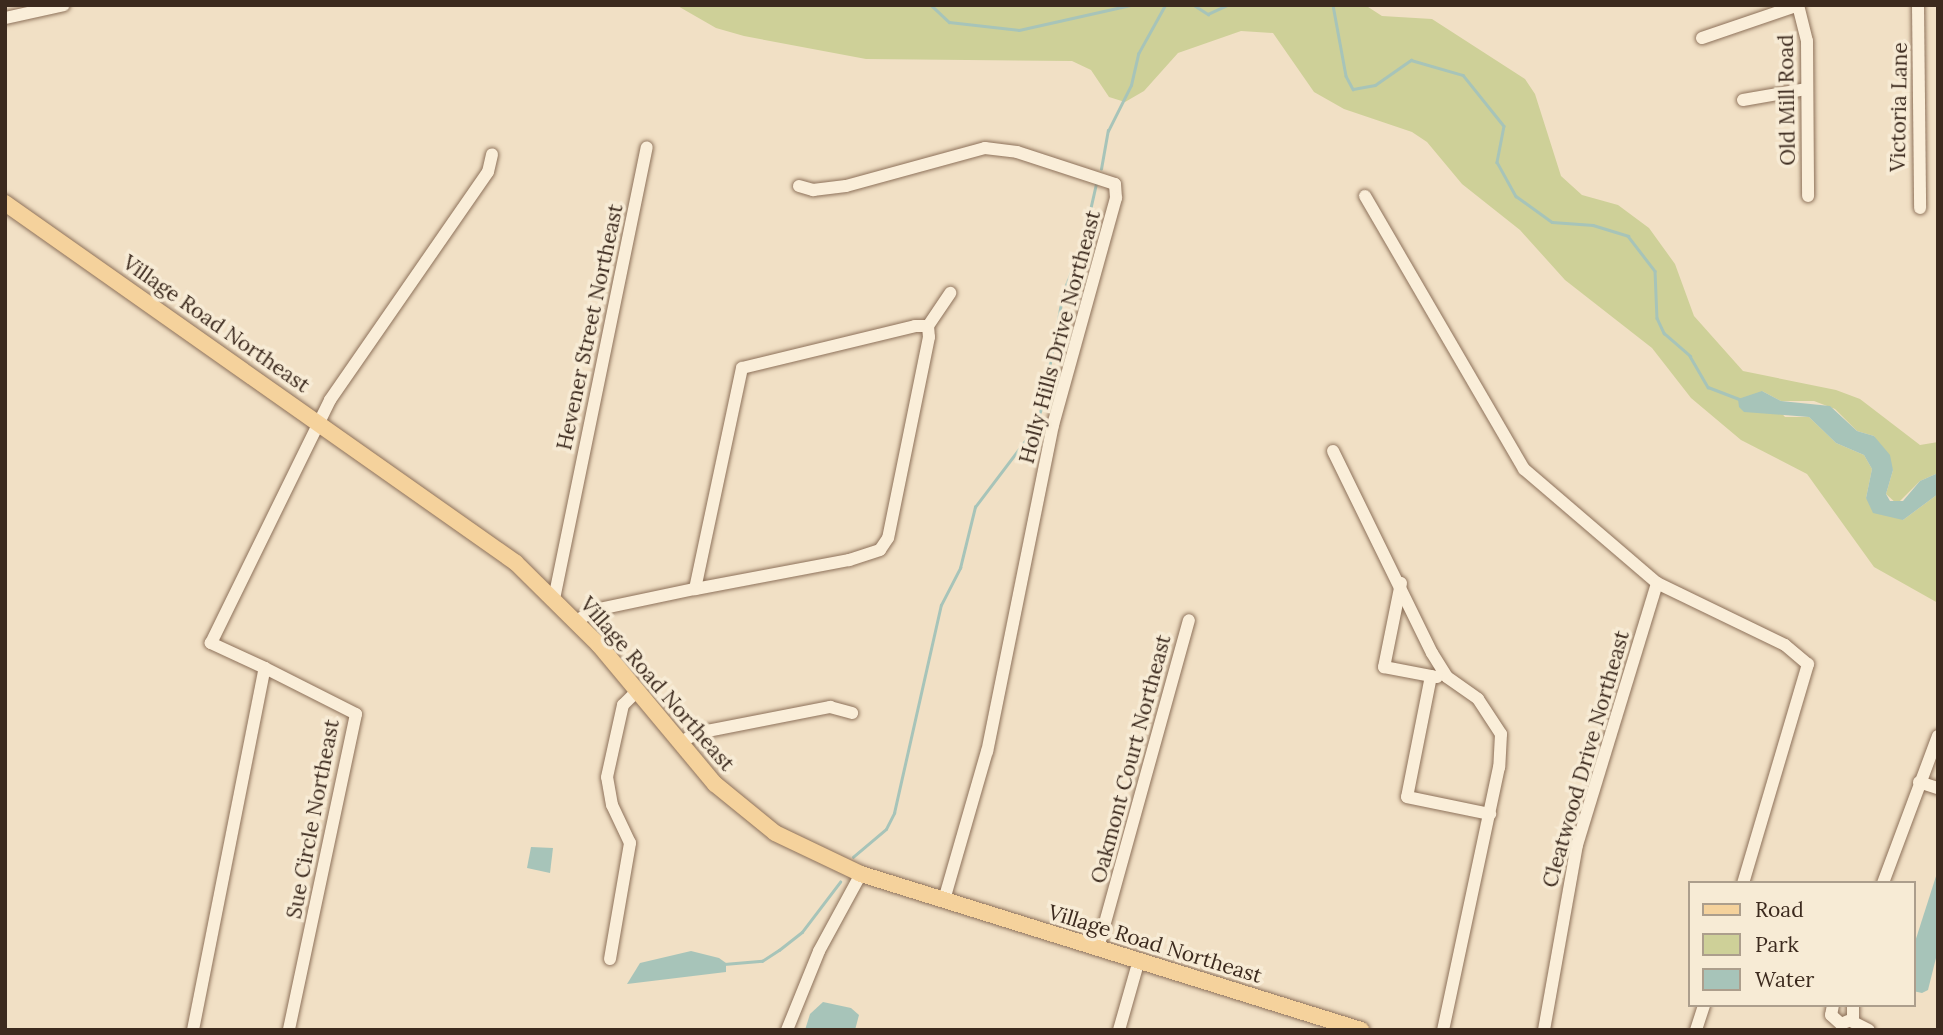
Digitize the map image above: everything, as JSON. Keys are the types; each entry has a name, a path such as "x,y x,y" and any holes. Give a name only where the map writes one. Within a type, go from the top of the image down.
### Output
{"main road":[{"name":"Village Road Northeast","path":"5,202 454,516 554,599 638,690 715,784 775,832 861,874 1361,1030"}],"street":[{"path":"5,18 64,5"},
{"path":"1702,38 1799,5"},
{"name":"Old Mill Road","path":"1799,5 1805,20 1808,195"},
{"name":"Victoria Lane","path":"1918,5 1920,208"},
{"path":"1743,100 1807,89"},
{"name":"Hevener Street Northeast","path":"554,599 647,147"},
{"name":"Holly Hills Drive Northeast","path":"799,186 813,190 846,186 985,148 1017,152 1115,184 1116,198 1053,425 987,751 944,900"},
{"path":"321,423 346,374 422,273 488,172 492,154"},
{"path":"1366,196 1524,469 1657,583 1785,645 1808,664 1744,881"},
{"path":"576,621 595,610 849,560 880,550 893,513 928,327 950,293"},
{"path":"695,589 742,368 915,326 928,327"},
{"name":"Sue Circle Northeast","path":"289,1030 356,714 211,643 321,423"},
{"path":"1333,451 1401,583 1432,653 1452,680 1478,699 1501,734 1490,814 1443,1030"},
{"path":"1401,583 1384,667 1452,680"},
{"name":"Cleatwood Drive Northeast","path":"1544,1030 1577,845 1657,583"},
{"name":"Oakmont Court Northeast","path":"1098,948 1189,620"},
{"path":"193,1030 265,668"},
{"path":"1431,676 1407,797 1490,814"},
{"path":"610,959 630,843 612,805 607,777 623,705 638,690"},
{"path":"681,742 697,733 830,707 852,713"},
{"path":"1884,881 1938,736"},
{"path":"1919,782 1938,788"},
{"path":"788,1030 819,951 861,874"},
{"path":"1119,1030 1139,960"},
{"path":"1696,1030 1703,1007"},
{"path":"1833,1007 1833,1019 1841,1024 1851,1021 1869,1030"},
{"path":"1851,1021 1853,1007"}],"green space":[{"path":"676,5 1365,5 1382,16 1432,19 1525,79 1535,94 1561,176 1582,195 1618,205 1649,228 1675,264 1694,316 1743,371 1836,390 1860,399 1920,445 1938,442 1938,473 1920,481 1897,504 1886,494 1893,470 1874,436 1857,431 1835,409 1814,401 1781,401 1762,391 1785,417 1809,417 1836,443 1864,455 1872,469 1866,498 1903,520 1938,494 1938,603 1874,567 1807,474 1741,440 1691,398 1652,348 1565,280 1520,230 1462,184 1427,142 1412,132 1344,109 1314,92 1273,33 1241,31 1178,53 1144,91 1125,102 1109,97 1091,70 1072,61 866,59 744,36 716,28"}],"water":[{"path":"1762,391 1781,401 1830,406 1857,431 1874,436 1890,455 1893,470 1886,494 1890,501 1903,501 1920,481 1938,473 1938,494 1903,520 1873,513 1866,498 1872,469 1864,455 1836,443 1809,417 1744,412 1739,407 1738,399"},
{"path":"531,847 553,848 550,873 527,868"},
{"path":"1938,870 1938,950 1928,990 1922,993 1915,991 1915,942"},
{"path":"691,951 719,958 726,963 726,972 627,984 640,963"},
{"path":"823,1002 851,1008 859,1015 855,1030 805,1030 810,1014"}],"waterway":[{"path":"931,5 949,22 1019,30 1131,5"},
{"path":"1101,169 1108,131 1131,85 1138,54 1165,5"},
{"path":"1194,5 1208,14 1227,5"},
{"path":"1333,5 1346,76 1353,89 1375,85 1411,60 1463,75 1504,126 1497,162 1516,196 1552,222 1593,225 1628,236 1655,271 1657,318 1664,333 1690,356 1708,387 1739,399"},
{"path":"853,857 886,829 894,813 941,605 960,568 975,507 1034,429 1042,406 1063,293 1083,241 1096,184"},
{"path":"724,964 762,961 779,950 802,932 840,882"}]}
